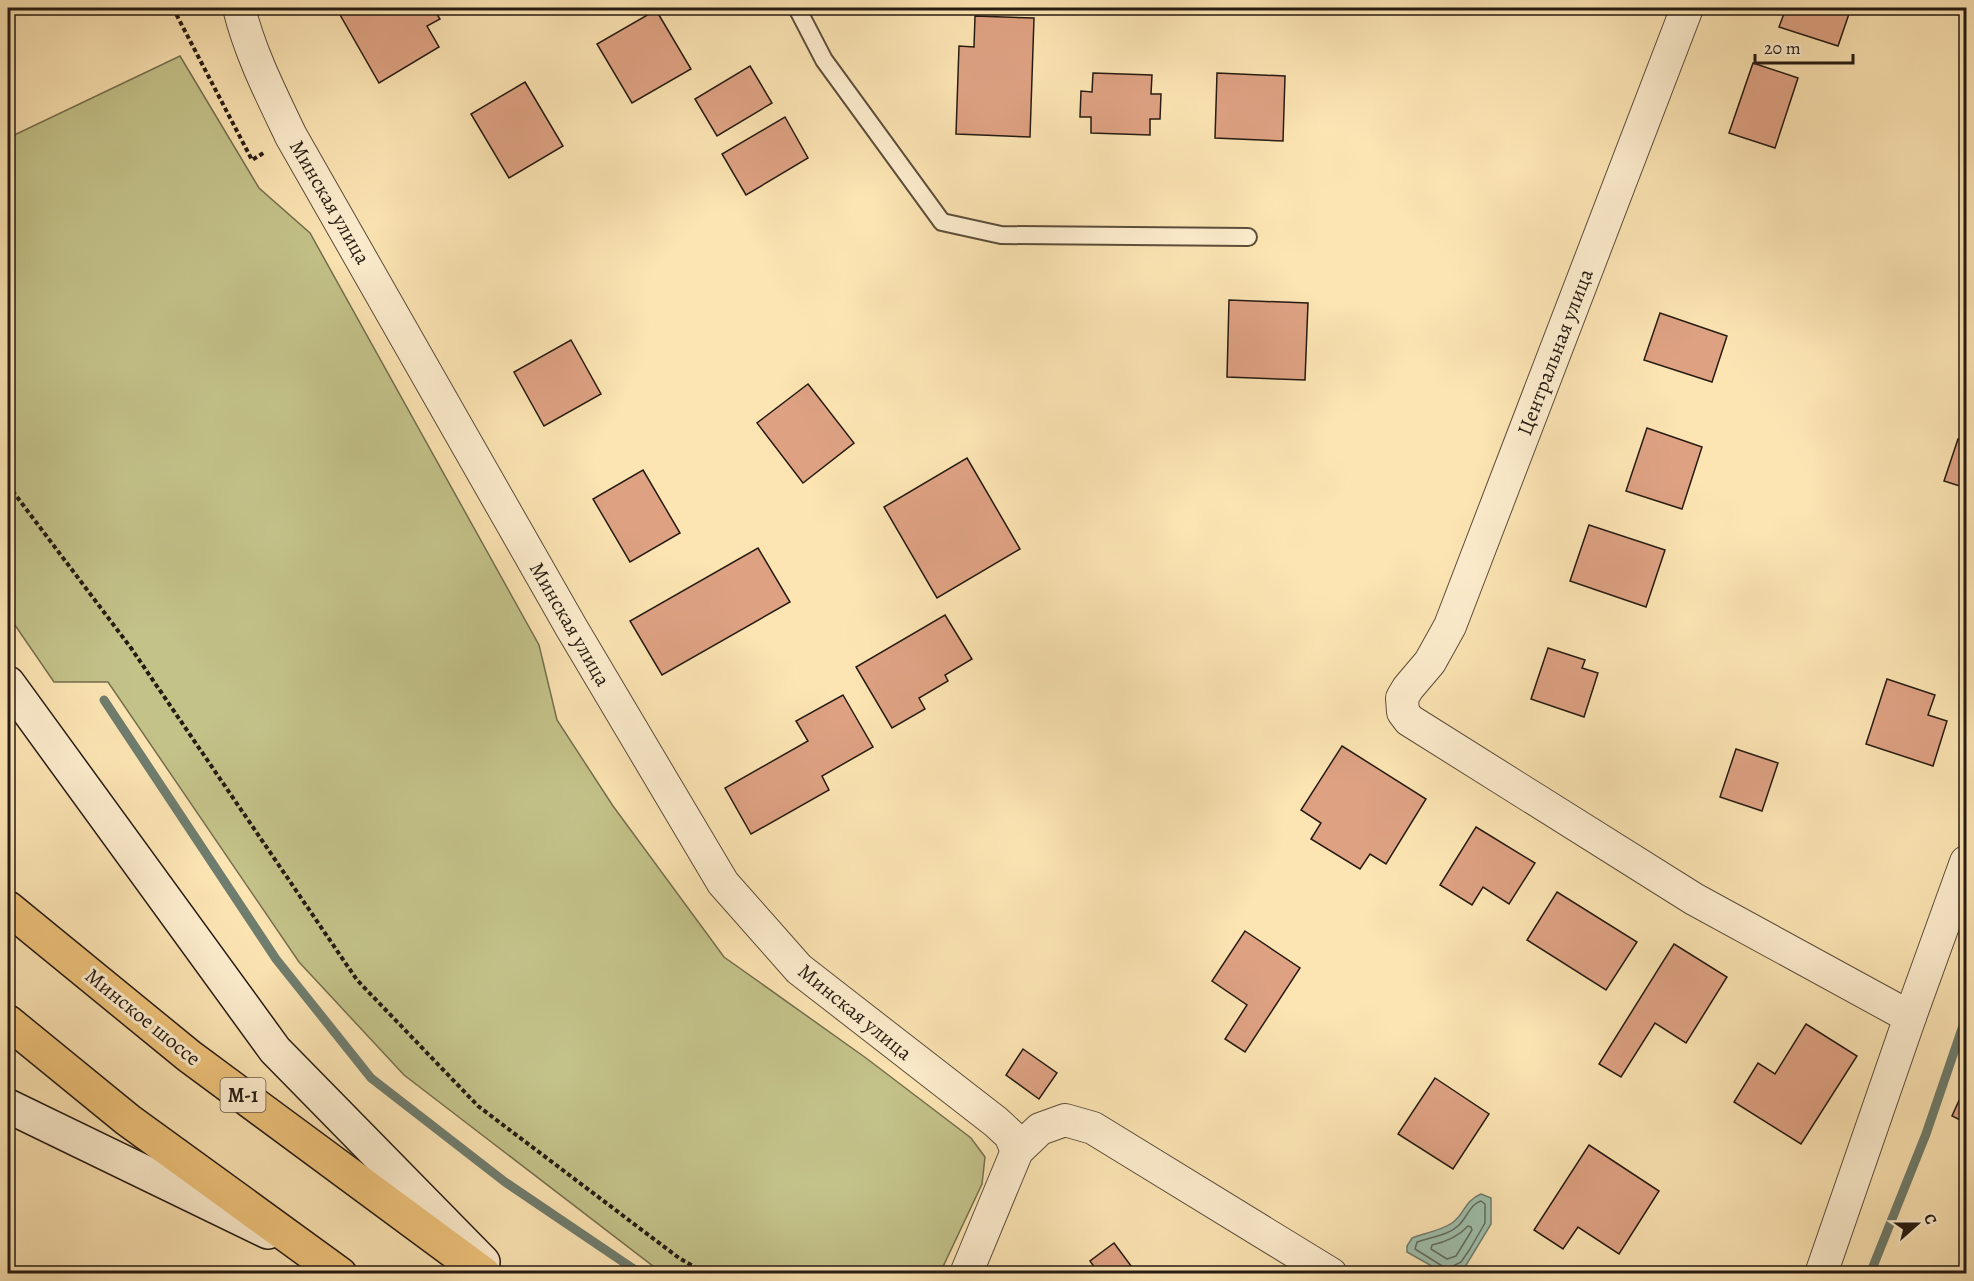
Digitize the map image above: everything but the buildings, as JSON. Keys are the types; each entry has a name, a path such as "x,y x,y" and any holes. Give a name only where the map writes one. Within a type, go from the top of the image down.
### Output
{"highway":[{"name":"Минское шоссе","path":"8,908 189,1056 484,1274"},
{"path":"8,1022 128,1120 340,1274"}],"street":[{"name":"Минская улица","path":"238,8 260,72 291,136 571,627 723,883 799,969 996,1122 1010,1135 1017,1151"},
{"name":"Центральная улица","path":"1687,8 1450,626 1430,662 1402,698 1403,712 1409,720 1694,899 1911,1017"},
{"path":"8,683 275,1050 494,1274"},
{"path":"1821,1274 1966,862"},
{"path":"8,1106 310,1252"},
{"path":"966,1274 1017,1151 1040,1129 1065,1120 1093,1128 1331,1274"}],"lane":[{"path":"797,8 824,60 942,222 1001,235 1248,237"}],"path":[{"path":"173,8 252,160 291,136"},
{"path":"8,485 131,648 357,980 478,1106 679,1258 707,1274"}],"shaded area":[{"path":"180,56 259,188 310,233 539,645 557,720 613,806 724,957 866,1058 971,1138 985,1157 982,1184 940,1273 662,1273 404,1075 299,962 108,682 54,682 8,615 8,138"}],"water":[{"path":"1481,1194 1491,1198 1491,1224 1465,1267 1444,1273 1407,1252 1407,1246 1412,1238 1452,1223 1471,1200"}],"waterway":[{"path":"104,700 276,959 371,1078 505,1182 641,1274"},
{"path":"1870,1274 1926,1134 1966,1017"}]}
